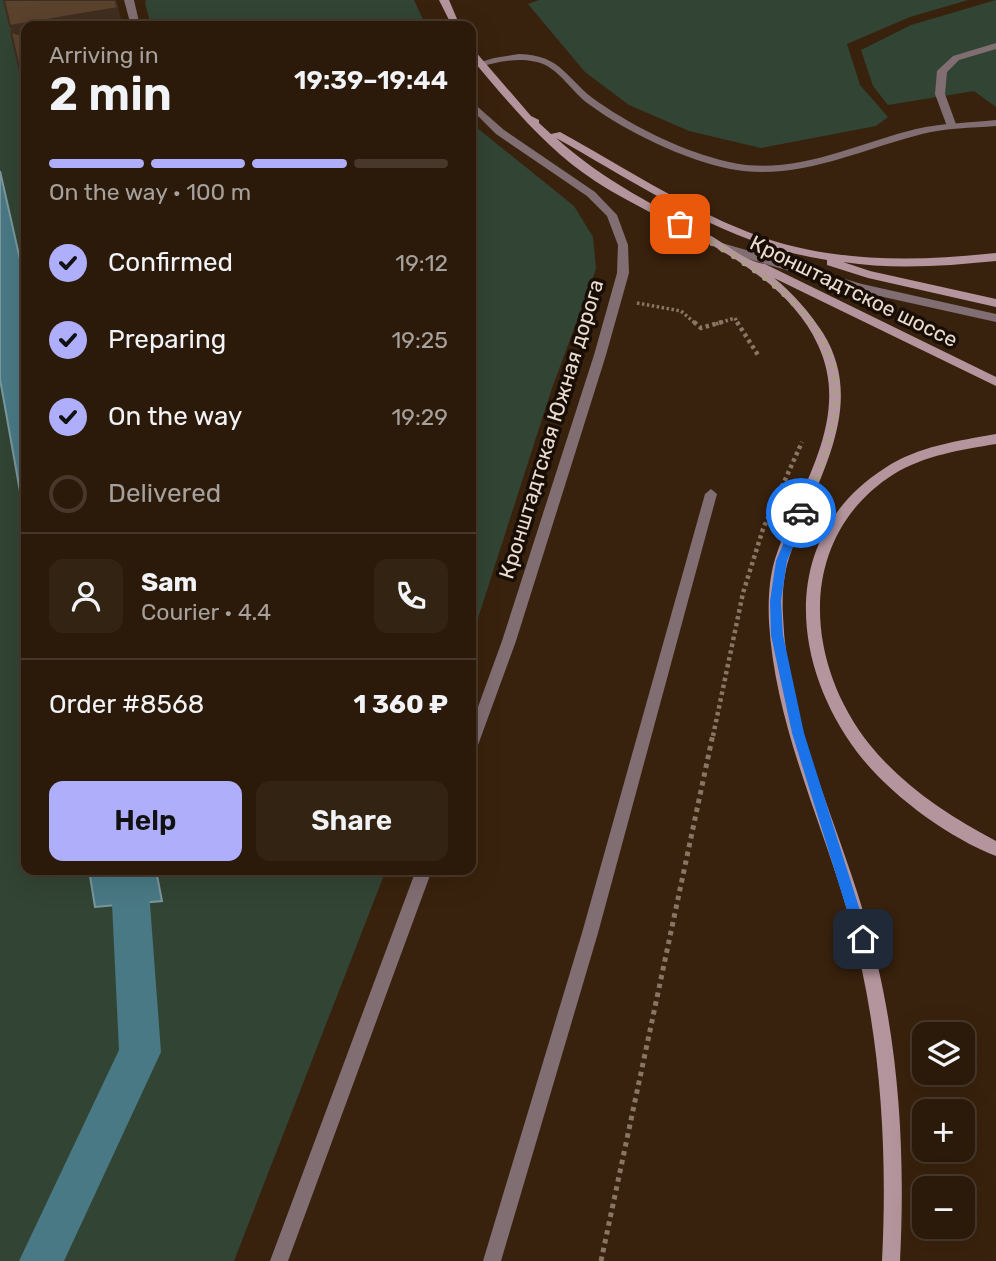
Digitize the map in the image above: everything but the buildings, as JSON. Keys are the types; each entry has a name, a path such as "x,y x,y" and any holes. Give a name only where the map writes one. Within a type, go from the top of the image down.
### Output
{"street":[{"path":"129,0 135,21"},
{"path":"444,0 454,21"},
{"path":"952,127 940,94 942,71 956,58 996,46"},
{"path":"479,64 516,57 543,60 582,95 604,110 691,154 731,167 770,170 816,162 920,131 996,123"},
{"name":"Кронштадтское шоссе","path":"476,59 527,118 673,199 758,240 868,274 996,303"},
{"name":"Кронштадтская Южная дорога","path":"476,109 500,132 591,194 612,215 622,245 623,273 509,641 476,731"},
{"path":"527,118 596,177 722,247 777,287 800,307 824,345 833,372 836,398 833,430 817,478 781,561 776,601 777,635 798,733 857,915 879,1010 892,1126 891,1261"},
{"name":"Кронштадтское шоссе","path":"722,247 861,288 996,318"},
{"name":"Кронштадтское шоссе","path":"722,247 996,382"},
{"path":"786,248 897,263 952,264 996,257"},
{"path":"996,439 960,444 923,454 877,478 856,495 840,513 818,559 811,604 817,658 832,696 851,731 889,775 937,816 996,849"},
{"path":"492,1261 590,933 711,494"},
{"path":"279,1261 423,875"}],"path":[{"path":"617,299 681,311 701,328 735,318 758,355"}],"green space":[{"path":"0,0 73,0 35,21 21,21 21,264 0,171"},
{"path":"146,0 414,0 424,21 150,21"},
{"path":"539,0 968,0 910,17 847,44 860,85 888,117 876,126 761,148 689,131 629,105 585,72 528,4"},
{"path":"996,0 996,107 974,91 888,105 873,86 861,50 911,25"},
{"path":"476,127 574,206 593,237 596,269 551,391 476,624"},
{"path":"0,379 21,497 21,875 90,875 96,907 162,901 157,875 384,875 234,1261 0,1261"}],"water":[{"path":"0,171 21,264 21,497 0,379"},
{"path":"90,875 157,875 162,901 95,907"}],"waterway":[{"path":"41,1261 140,1052 131,904 125,875"}],"way so far":[{"path":"680,224 722,247 777,287 800,307 824,345 833,372 836,398 833,430 817,478 801,513"}],"route":[{"path":"801,513 781,561 776,601 777,635 798,733 863,939"}]}
